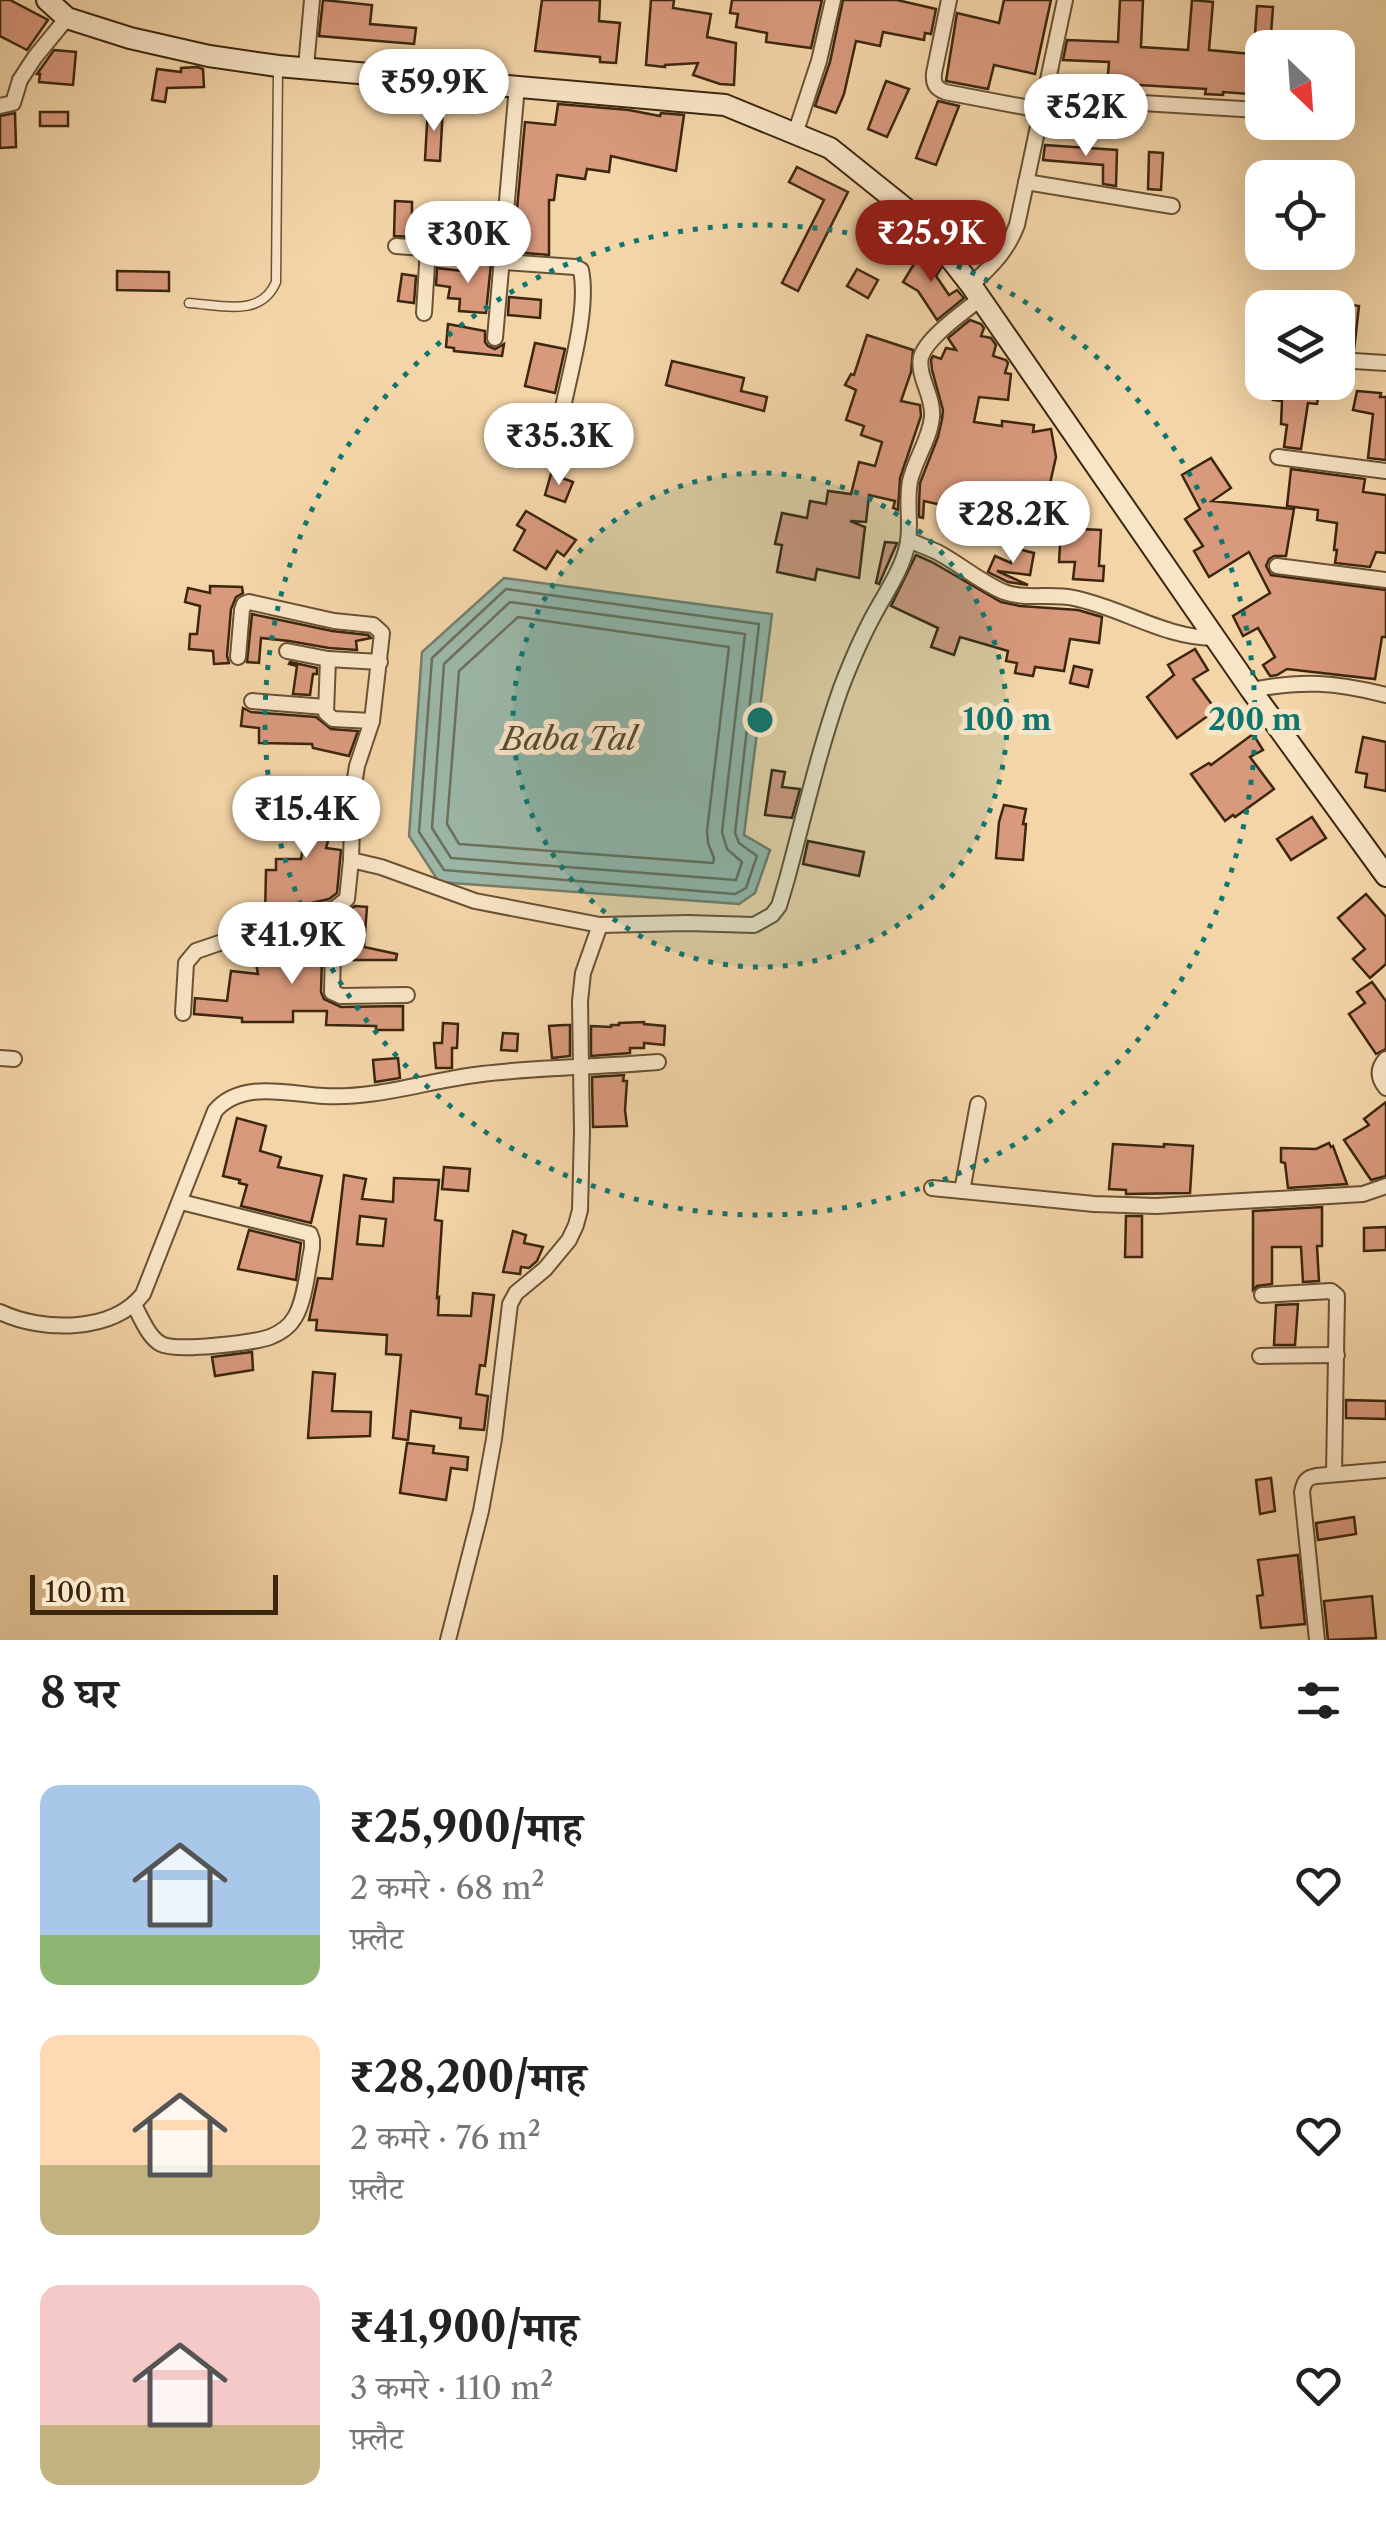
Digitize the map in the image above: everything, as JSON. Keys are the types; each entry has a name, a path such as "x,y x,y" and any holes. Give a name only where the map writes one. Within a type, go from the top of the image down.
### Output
{"street":[{"path":"48,0 66,18 194,53 278,66 725,106 830,148 921,221 976,292 1251,690 1386,876"},
{"path":"306,68 312,0"},
{"path":"795,134 819,61 833,0"},
{"path":"949,0 933,82 945,92 1042,104 1245,110"},
{"path":"351,860 474,901 600,925 754,925 772,915 779,906 841,688 862,638 894,580 908,540 910,482 933,410 920,368 922,356 1010,244 1065,0"},
{"path":"0,106 13,103 20,80 66,18"},
{"path":"496,338 517,86"},
{"path":"1026,182 1172,206"},
{"path":"396,246 581,270 578,334 562,412"},
{"path":"424,313 428,248"},
{"path":"1355,361 1386,363"},
{"path":"1278,456 1386,470"},
{"path":"908,540 938,552 1008,593 1078,599 1174,634 1215,638"},
{"path":"1278,566 1386,580"},
{"path":"184,1013 186,963 196,950 296,917 334,910 347,898 353,790 372,721 382,633 373,625 334,621 249,602 242,610 238,657"},
{"path":"288,651 328,659 380,662"},
{"path":"328,659 326,713 333,718 372,721"},
{"path":"1251,690 1288,683 1322,683 1386,695"},
{"path":"252,701 324,706"},
{"path":"334,910 332,992 341,996 408,995"},
{"path":"448,1640 481,1511 510,1304 516,1292 545,1269 568,1240 580,1210 580,1001 582,974 600,925"},
{"path":"1386,1059 1379,1069 1386,1088"},
{"path":"0,1312 26,1322 61,1325 90,1323 134,1305 143,1294 215,1110 224,1100 238,1094 256,1091 372,1096 487,1073 658,1062"},
{"path":"962,1192 978,1104"},
{"path":"932,1188 1156,1206 1363,1194 1386,1186"},
{"path":"134,1305 154,1339 176,1348 272,1336 297,1315 312,1248 310,1234 180,1202"},
{"path":"1262,1295 1331,1291 1336,1296 1334,1474"},
{"path":"1260,1356 1337,1355"},
{"path":"1317,1640 1304,1482 1334,1474 1386,1470"}],"lane":[{"path":"188,303 249,307 271,294 276,282 278,66"}],"water":[{"name":"Baba Tal","path":"504,578 772,614 744,835 770,850 755,893 739,904 439,882 409,836 422,652"}],"building":[{"path":"0,0 10,0 48,20 27,50 0,36"},
{"path":"323,0 372,5 370,24 416,28 414,44 319,36"},
{"path":"542,0 600,0 599,21 620,23 616,63 600,62 600,57 535,51"},
{"path":"651,0 674,0 673,8 711,14 707,37 736,43 734,85 693,75 698,63 646,65"},
{"path":"732,0 822,0 811,48 766,42 767,33 736,27 738,14 730,13"},
{"path":"843,0 897,0 936,9 931,34 925,33 924,40 883,32 880,46 856,41 836,113 815,106 830,62"},
{"path":"1004,0 1051,0 1035,74 994,65 988,89 946,81 957,13 999,23"},
{"path":"1120,0 1143,0 1141,47 1188,50 1192,0 1213,2 1209,50 1245,53 1245,94 1107,86 1109,62 1063,60 1067,40 1118,42"},
{"path":"1257,6 1273,7 1271,30 1255,30"},
{"path":"54,50 76,52 73,85 39,82 37,74"},
{"path":"181,68 203,69 204,87 167,88 165,102 152,100 157,69 181,72"},
{"path":"886,81 909,89 887,137 868,129"},
{"path":"938,101 959,106 936,165 916,158"},
{"path":"558,104 660,116 684,115 676,171 611,156 609,172 587,169 585,179 557,175 554,200 549,200 549,255 513,252 525,122 555,125"},
{"path":"428,106 443,107 440,161 425,160"},
{"path":"40,112 68,112 68,126 40,126"},
{"path":"15,113 16,147 0,148 0,116"},
{"path":"1045,145 1117,150 1116,186 1103,184 1103,165 1043,160"},
{"path":"1149,152 1163,153 1161,190 1148,189"},
{"path":"797,167 848,192 798,291 782,283 824,200 789,182"},
{"path":"395,201 412,202 412,237 394,236"},
{"path":"886,215 904,225 901,231 911,234 905,258 891,248 888,252 870,242"},
{"path":"925,248 941,268 936,276 949,295 957,290 964,298 937,320 918,291 903,282 914,264 911,262"},
{"path":"464,262 491,264 486,313 459,311 460,299 448,298 450,287 436,285 437,268 463,271"},
{"path":"857,269 878,280 868,298 847,286"},
{"path":"117,271 169,272 169,291 117,290"},
{"path":"402,274 416,276 414,303 398,301"},
{"path":"509,297 541,300 540,318 508,315"},
{"path":"1355,305 1359,306 1355,341"},
{"path":"970,320 981,324 981,336 991,338 996,345 993,356 1006,360 1005,373 1011,374 1008,400 979,397 974,422 1034,425 1033,432 1051,429 1056,457 1047,497 999,492 997,505 977,502 969,531 950,527 955,508 924,501 923,518 919,517 919,504 920,483 938,437 943,410 931,360 933,356 941,359 946,348 956,350 948,338"},
{"path":"448,324 485,331 488,346 495,349 504,344 502,356 446,347"},
{"path":"867,335 913,350 911,372 901,401 920,405 921,416 900,478 898,510 893,508 895,501 869,495 866,522 850,521 865,527 859,578 817,569 815,580 777,572 782,545 775,544 782,513 807,518 810,501 826,504 828,491 851,494 859,462 875,466 882,442 861,435 864,426 846,420 856,390 845,385 854,375"},
{"path":"535,343 565,349 555,393 525,386"},
{"path":"672,361 744,378 741,391 767,397 764,411 666,385"},
{"path":"1357,391 1386,397 1386,460 1368,458 1373,414 1353,410"},
{"path":"1273,400 1318,400 1317,404 1308,403 1301,449 1284,447 1287,425 1281,424 1282,401"},
{"path":"1211,458 1231,488 1212,501 1294,509 1286,556 1269,559 1266,566 1271,575 1386,590 1386,637 1382,637 1375,679 1287,669 1270,676 1263,665 1275,657 1258,628 1243,636 1233,616 1270,593 1249,552 1209,577 1194,551 1203,546 1185,519 1200,509 1182,475"},
{"path":"1291,469 1365,479 1363,492 1386,495 1386,553 1376,552 1370,567 1335,563 1337,523 1317,520 1318,510 1287,506"},
{"path":"551,474 573,482 565,502 545,495"},
{"path":"526,511 576,540 564,556 557,551 546,569 514,550 525,530 517,525"},
{"path":"1061,528 1101,530 1099,566 1104,566 1103,581 1073,579 1075,562 1059,562"},
{"path":"885,542 897,543 879,584 876,583"},
{"path":"1014,548 1034,553 1030,575 997,571 1028,585 1008,582 988,572 995,556 1011,563"},
{"path":"916,555 1001,602 1078,610 1102,617 1099,643 1070,639 1064,671 1035,667 1033,676 1015,673 1017,663 1006,661 1008,651 960,637 954,655 931,647 938,628 891,606"},
{"path":"210,586 242,587 243,593 236,597 231,609 229,663 214,664 213,651 189,649 190,634 197,634 200,606 185,602 188,588 210,593"},
{"path":"252,614 371,638 356,641 357,650 261,638 259,663 247,662"},
{"path":"1195,649 1208,670 1193,679 1216,710 1177,738 1147,697 1174,675 1168,665"},
{"path":"290,662 317,668 310,695 293,694 297,666"},
{"path":"1074,666 1092,670 1088,687 1070,683"},
{"path":"243,708 316,717 331,729 358,731 349,756 313,748 312,744 259,743 259,728 241,726"},
{"path":"1253,734 1263,750 1250,757 1274,789 1225,821 1191,774 1211,765"},
{"path":"1363,737 1386,742 1386,791 1365,787 1367,774 1356,772"},
{"path":"772,770 785,772 782,787 800,789 792,818 765,815"},
{"path":"298,785 326,785 325,830 331,831 326,848 341,850 337,893 329,899 265,916 266,870 276,870 276,859 301,859 303,848 307,849 308,814 298,814"},
{"path":"1004,805 1026,809 1023,860 996,858"},
{"path":"1312,817 1326,838 1291,860 1277,839"},
{"path":"808,841 864,852 859,876 803,864"},
{"path":"1366,894 1386,917 1386,964 1370,978 1353,959 1365,949 1338,918"},
{"path":"355,906 367,907 364,947 397,954 396,960 343,960 344,914"},
{"path":"323,922 324,999 341,1007 403,1006 403,1030 326,1025 327,1011 293,1011 293,1022 242,1022 242,1018 194,1014 195,998 227,1001 231,971 258,974 252,943"},
{"path":"1372,982 1386,1001 1386,1049 1376,1054 1349,1014 1365,1003 1357,992"},
{"path":"644,1022 665,1026 664,1045 644,1043 644,1048 630,1048 630,1053 591,1056 591,1026"},
{"path":"443,1023 458,1024 452,1068 436,1068 434,1043 442,1043"},
{"path":"570,1025 570,1056 552,1058 549,1026"},
{"path":"503,1033 518,1034 517,1051 501,1050"},
{"path":"398,1058 400,1078 375,1082 373,1060"},
{"path":"624,1075 627,1126 593,1127 592,1077"},
{"path":"1386,1102 1386,1176 1371,1180 1344,1140 1369,1125 1364,1119"},
{"path":"237,1118 266,1126 260,1151 281,1157 278,1167 322,1176 311,1223 241,1206 247,1185 223,1176"},
{"path":"1329,1143 1347,1184 1288,1188 1281,1148 1316,1149"},
{"path":"1113,1144 1193,1146 1190,1193 1126,1194 1126,1190 1109,1189"},
{"path":"444,1167 470,1169 468,1191 442,1189"},
{"path":"344,1175 366,1179 362,1199 393,1202 394,1178 439,1180 435,1220 442,1221 438,1315 471,1316 473,1293 494,1295 485,1366 480,1365 476,1394 488,1396 484,1430 460,1428 461,1418 411,1411 408,1440 393,1438 401,1355 386,1354 387,1335 316,1330 317,1320 309,1320 318,1278 332,1279","holes":["360,1216 386,1219 383,1246 357,1244"]},
{"path":"1322,1207 1322,1246 1317,1246 1319,1281 1303,1282 1301,1247 1272,1247 1272,1284 1253,1290 1253,1211"},
{"path":"1126,1216 1142,1216 1142,1257 1125,1257"},
{"path":"1386,1227 1386,1250 1364,1251 1364,1228"},
{"path":"249,1230 301,1243 296,1280 238,1269"},
{"path":"513,1231 526,1235 524,1243 543,1247 537,1261 529,1268 521,1267 520,1274 503,1272"},
{"path":"1298,1304 1295,1345 1274,1345 1276,1305"},
{"path":"252,1352 253,1370 215,1376 212,1357"},
{"path":"313,1372 335,1374 332,1411 371,1412 370,1436 308,1438"},
{"path":"1346,1400 1386,1401 1386,1419 1346,1418"},
{"path":"407,1443 434,1446 433,1453 468,1457 467,1470 451,1468 446,1500 400,1493"},
{"path":"1271,1478 1275,1511 1260,1514 1256,1480"},
{"path":"1354,1517 1356,1534 1318,1540 1316,1523"},
{"path":"1298,1555 1305,1624 1261,1628 1257,1596 1263,1595 1258,1560"},
{"path":"1372,1596 1376,1638 1328,1640 1324,1601"}]}
